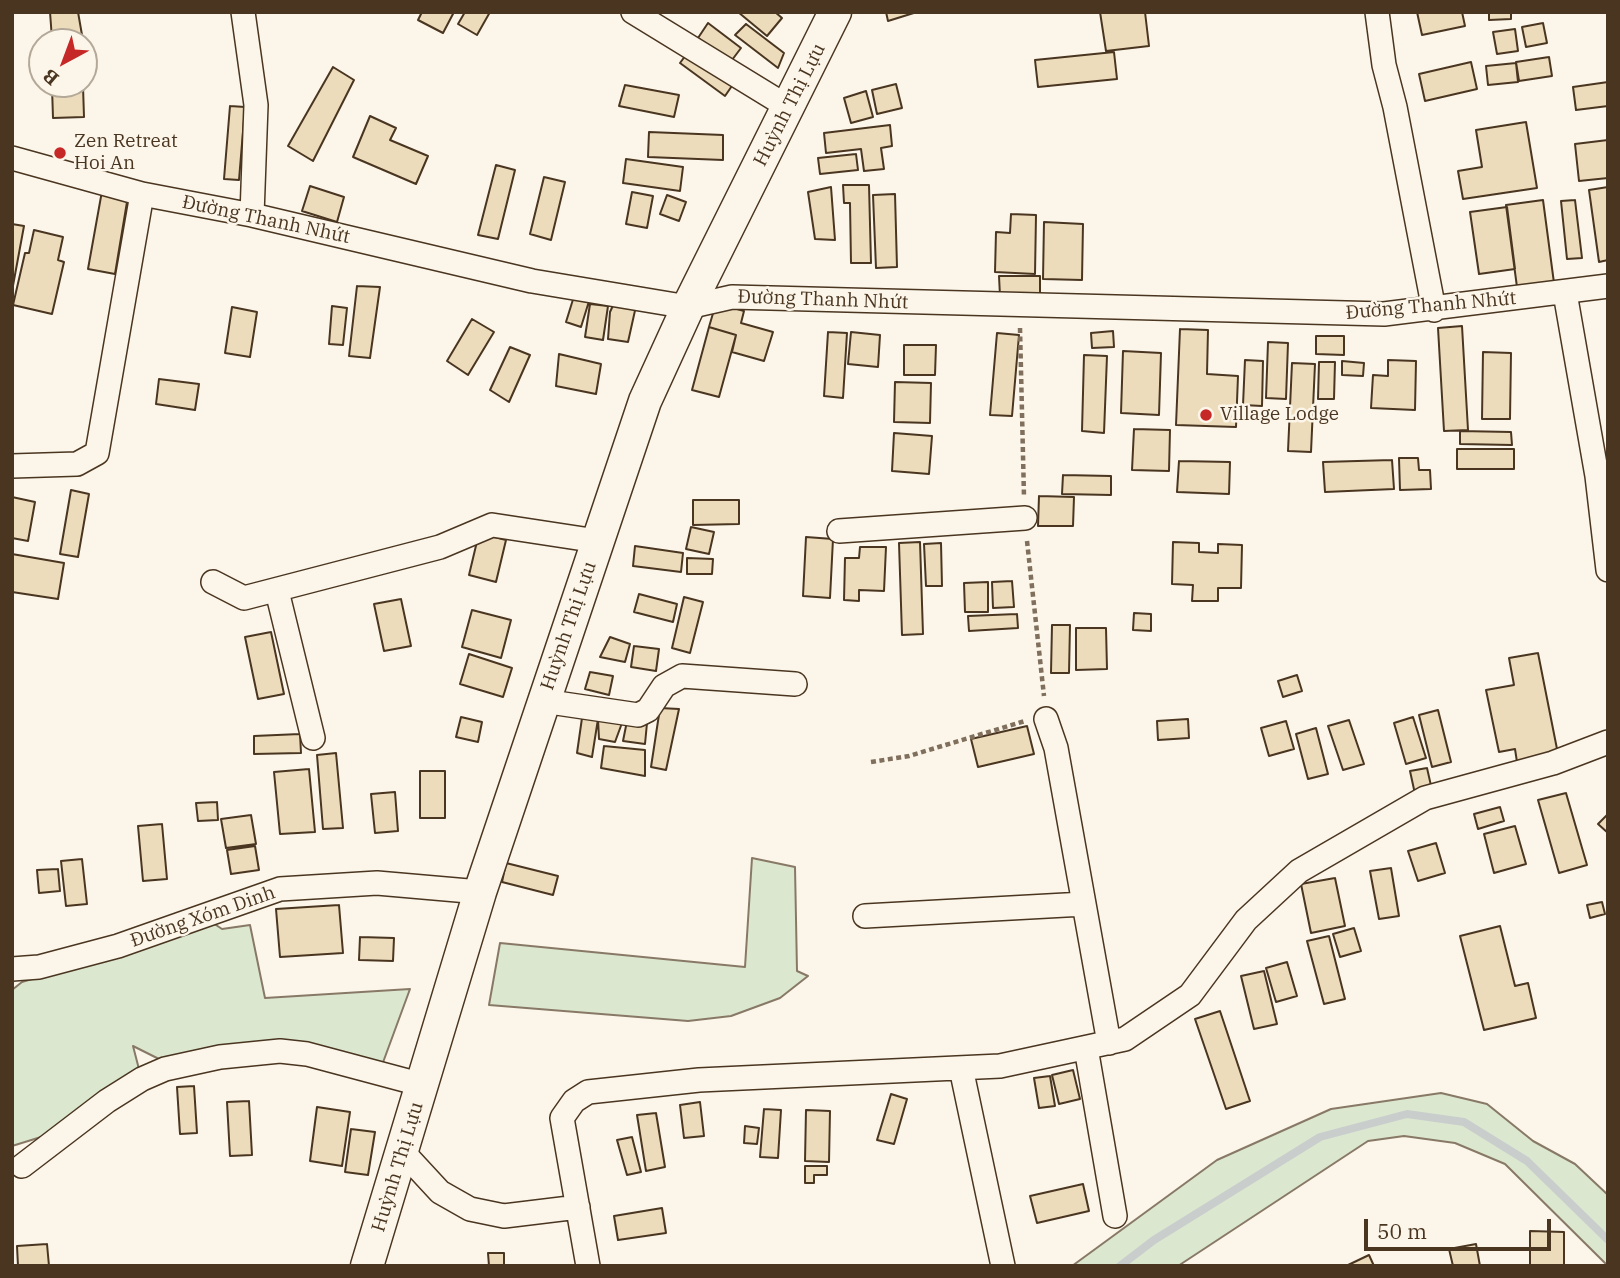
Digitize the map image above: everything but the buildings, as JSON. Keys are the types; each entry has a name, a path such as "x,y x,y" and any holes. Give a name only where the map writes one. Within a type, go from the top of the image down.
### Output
{"street":[{"path":"243,12 256,105 252,215"},
{"path":"633,12 788,107"},
{"name":"Huỳnh Thị Lựu","path":"367,1266 480,892 645,401 688,307 835,12"},
{"path":"1377,12 1384,65 1395,107 1434,310"},
{"name":"Đường Thanh Nhứt","path":"12,158 142,194 252,215 532,281 688,307 732,297 1332,314 1434,310 1608,286"},
{"path":"12,466 77,464 97,453 142,194"},
{"path":"1565,293 1597,476 1608,570"},
{"path":"839,531 1025,518"},
{"path":"213,582 244,598 440,547 492,525 597,541"},
{"path":"278,591 313,738"},
{"path":"543,701 638,715 648,710 664,686 682,676 795,684"},
{"path":"1046,719 1056,748 1108,1043"},
{"path":"588,1266 562,1118 574,1101 587,1092 699,1080 1000,1066 1125,1039 1191,995 1246,920 1299,871 1425,798 1553,763 1608,742"},
{"name":"Đường Xóm Dinh","path":"12,969 39,967 118,946 220,907 280,889 377,883 480,892"},
{"path":"864,916 1084,904"},
{"path":"1086,1048 1115,1216"},
{"path":"22,1167 121,1091 165,1069 220,1057 280,1051 307,1054 423,1085"},
{"path":"961,1068 1003,1266"},
{"path":"403,1152 440,1192 470,1209 505,1216 578,1207"}],"path":[{"path":"871,762 909,756 1011,723 1046,719 1025,518 1020,306"}],"green space":[{"path":"752,858 795,867 797,971 808,976 780,998 731,1016 688,1021 489,1005 500,943 745,967"},
{"path":"207,919 222,929 250,925 265,998 410,989 378,1076 232,1051 167,1063 133,1046 140,1073 96,1120 12,1146 12,990 22,982 155,942"},
{"path":"1441,1093 1487,1104 1533,1141 1575,1164 1608,1195 1608,1266 1505,1164 1455,1143 1404,1136 1368,1141 1178,1266 1072,1266 1217,1160 1331,1109"}],"waterway":[{"path":"1120,1266 1154,1240 1320,1137 1407,1114 1464,1122 1527,1161 1608,1240"}],"place":[{"name":"Zen Retreat Hoi An","path":"60,153"},
{"name":"Village Lodge","path":"1206,415"}]}
